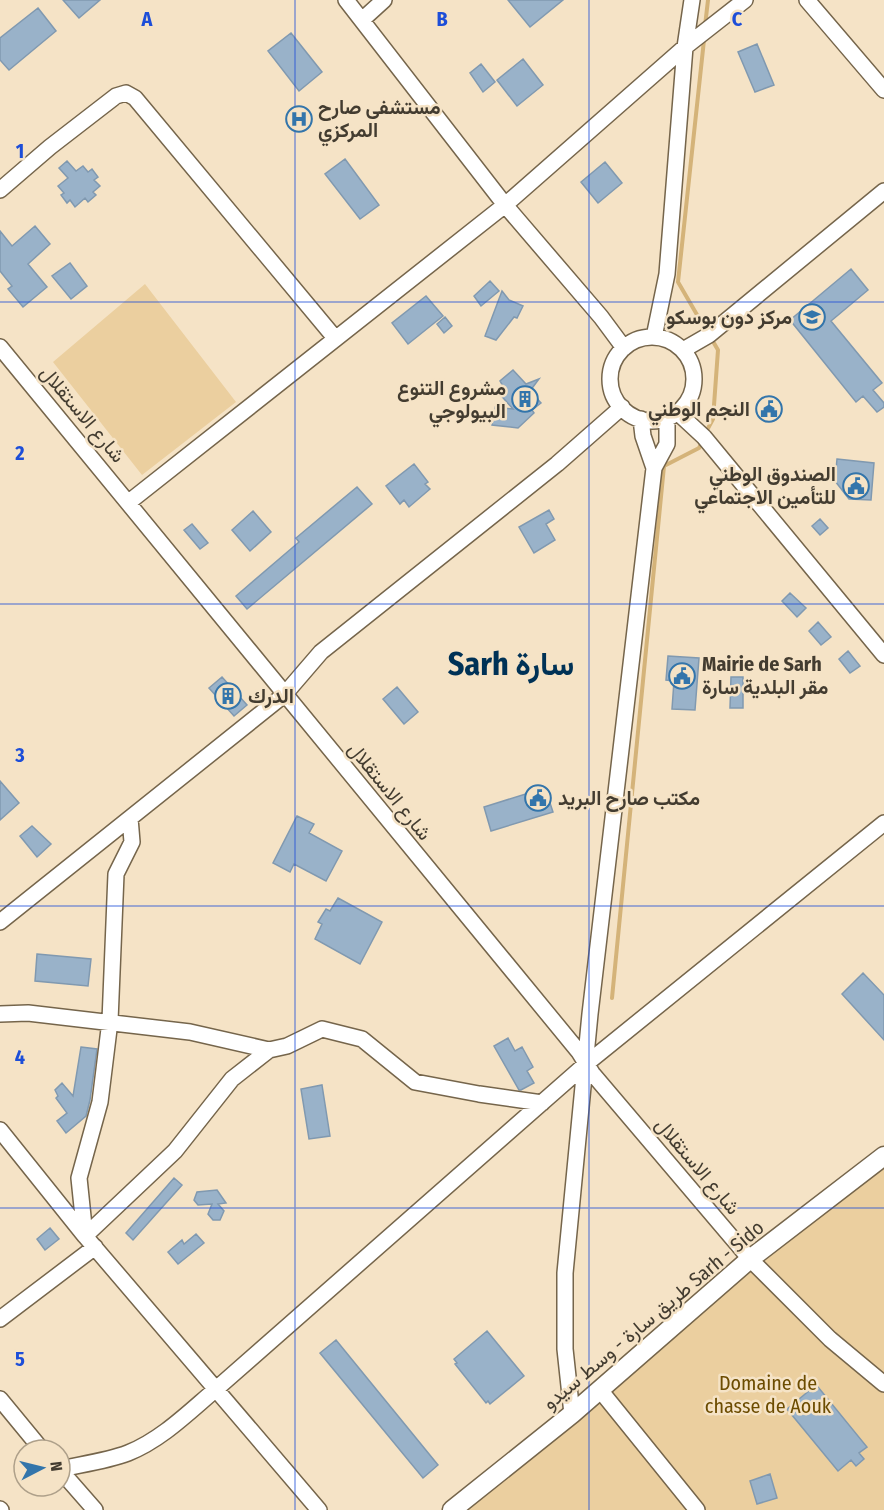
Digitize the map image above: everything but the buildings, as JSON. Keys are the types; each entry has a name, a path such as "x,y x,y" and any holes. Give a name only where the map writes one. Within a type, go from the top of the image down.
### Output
{"main road":[{"name":"طريق سارة - وسط سيدو Sarh - Sido","path":"452,1510 572,1414 750,1259 884,1156"}],"street":[{"path":"346,0 505,205 601,317 624,348"},
{"path":"362,20 384,0"},
{"path":"654,337 667,274 685,46 692,0"},
{"path":"129,502 505,205 685,46 745,0"},
{"path":"807,0 884,90"},
{"path":"0,190 50,147 116,96 126,93 135,98 335,338"},
{"path":"683,350 710,335 884,191"},
{"path":"654,337 675,343 683,350 691,362 694,376 693,390 687,402 672,415 654,421 641,419 622,407 611,383 616,358 624,348 633,341 654,337"},
{"name":"شارع الاستقلال","path":"0,347 579,1052 586,1064 750,1259 830,1339 884,1384"},
{"path":"0,922 284,695 321,652 557,464 622,407"},
{"path":"572,1414 565,1349 565,1274 591,1002 654,468 667,444 672,415"},
{"path":"672,415 704,436 884,655"},
{"path":"641,419 643,436 654,468"},
{"path":"90,1241 79,1178 99,1102 110,1021 116,874 132,842 130,818"},
{"path":"72,1466 129,1452 156,1437 215,1390 586,1064 884,823"},
{"path":"0,1014 28,1013 110,1021 190,1032 268,1050 287,1046 322,1029 362,1039 415,1082 542,1103"},
{"path":"0,1319 90,1241 175,1151 232,1079 268,1050"},
{"path":"0,1130 215,1390 319,1510"},
{"path":"600,1390 697,1510"},
{"path":"0,1399 32,1438"},
{"path":"72,1483 95,1510"}],"green space":[{"path":"145,284 236,402 142,475 53,362"},
{"name":"Domaine de chasse de Aouk","path":"884,1156 884,1510 452,1510"}],"waterway":[{"path":"705,26 708,0"},
{"path":"704,40 678,282 707,332"},
{"path":"706,432 713,419 718,350 711,338"},
{"path":"612,998 664,466 699,448 702,442"}],"place":[{"name":"مستشفى صارح المركزي","path":"299,119"},
{"name":"مركز دون بوسكو","path":"812,317"},
{"name":"مشروع التنوع البيولوجي","path":"525,399"},
{"name":"النجم الوطني","path":"769,409"},
{"name":"الصندوق الوطني للتأمين الاجتماعي","path":"856,486"},
{"name":"Mairie de Sarh مقر البلدية سارة","path":"682,676"},
{"name":"الدرك","path":"228,696"},
{"name":"مكتب صارح البريد","path":"538,798"}],"district":[{"name":"Sarh سارة","path":"511,664"}]}
